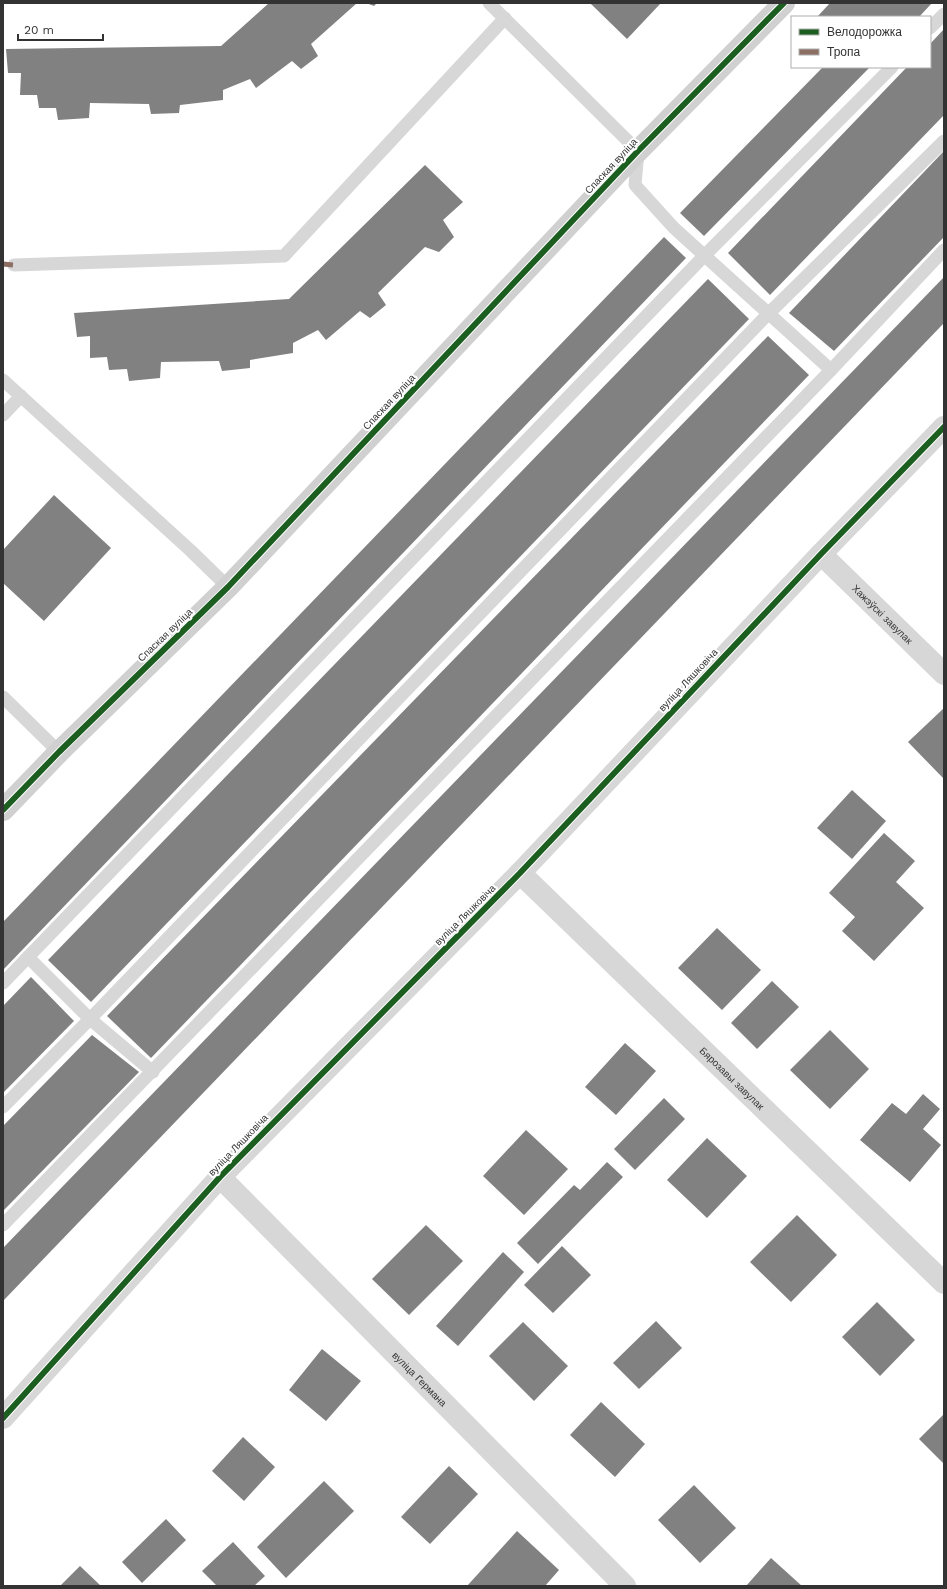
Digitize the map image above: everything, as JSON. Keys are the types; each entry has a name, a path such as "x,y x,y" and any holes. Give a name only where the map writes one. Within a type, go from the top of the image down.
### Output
{"street":[{"name":"Спаская вуліца","path":"3,810 59,752 228,587 638,151 784,3"},
{"name":"вуліца Ляшковіча","path":"3,1418 220,1177 520,873 821,554 944,427"},
{"name":"Хажэўскі завулак","path":"821,554 944,674"},
{"name":"Бярозавы завулак","path":"520,873 944,1283"},
{"name":"вуліца Германа","path":"220,1177 619,1584"}],"lane":[{"path":"489,3 638,151 635,185 674,228 831,370"},
{"path":"931,27 944,14"},
{"path":"14,265 284,256 505,18"},
{"path":"3,983 704,256 891,68"},
{"path":"3,1107 768,314 944,141"},
{"path":"3,1225 153,1072 831,370 944,250"},
{"path":"3,380 190,550 228,587"},
{"path":"3,415 21,396"},
{"path":"3,697 59,752"},
{"path":"28,957 90,1018 153,1072"}],"building":[{"path":"269,3 357,3 311,44 318,56 301,69 292,61 256,88 250,79 223,90 223,100 180,105 179,113 151,114 149,104 90,103 89,118 58,120 56,108 39,108 37,95 20,95 21,73 8,73 6,49 221,46"},
{"path":"366,3 377,3 374,6"},
{"path":"590,3 661,3 627,39"},
{"path":"830,3 932,3 920,16 818,16"},
{"path":"944,29 944,115 770,295 728,253 906,68 931,68 931,43"},
{"path":"822,68 869,68 704,236 680,213"},
{"path":"944,151 944,237 834,351 789,313"},
{"path":"425,165 463,202 443,220 454,237 439,252 425,247 378,293 386,305 370,318 360,311 326,340 318,330 293,343 293,353 250,360 250,368 222,371 219,361 161,362 160,378 129,381 127,369 109,370 107,357 90,358 90,336 77,337 74,313 289,299"},
{"path":"664,237 686,258 3,970 3,922"},
{"path":"944,277 944,323 3,1301 3,1248"},
{"path":"708,279 749,319 91,1002 48,960"},
{"path":"768,336 809,375 151,1058 107,1016"},
{"path":"54,495 111,548 44,621 3,583 3,550"},
{"path":"944,708 944,779 908,742"},
{"path":"852,790 886,821 852,859 817,828"},
{"path":"884,833 915,861 896,882 924,908 874,961 842,931 855,917 829,893"},
{"path":"717,928 761,970 722,1010 678,968"},
{"path":"31,977 74,1021 3,1093 3,1006"},
{"path":"772,981 799,1007 757,1049 731,1023"},
{"path":"830,1030 869,1069 830,1109 790,1070"},
{"path":"92,1035 139,1072 3,1211 3,1126"},
{"path":"625,1043 656,1071 616,1115 585,1087"},
{"path":"923,1094 940,1109 923,1129 941,1145 910,1182 860,1140 892,1103 906,1114"},
{"path":"664,1098 685,1119 635,1170 614,1149"},
{"path":"526,1130 568,1169 524,1215 483,1176"},
{"path":"707,1138 747,1176 707,1218 667,1180"},
{"path":"607,1162 623,1177 538,1264 517,1243 574,1185 580,1190"},
{"path":"797,1215 837,1255 791,1302 750,1262"},
{"path":"426,1225 463,1261 409,1315 372,1279"},
{"path":"562,1246 591,1275 553,1313 524,1285"},
{"path":"503,1252 524,1272 458,1346 436,1326"},
{"path":"877,1302 915,1340 880,1376 842,1337"},
{"path":"656,1321 682,1348 639,1389 613,1363"},
{"path":"523,1322 568,1366 534,1401 489,1356"},
{"path":"322,1349 361,1381 326,1421 289,1390"},
{"path":"601,1402 645,1444 615,1477 570,1435"},
{"path":"944,1414 944,1464 919,1439"},
{"path":"243,1437 275,1467 244,1501 212,1471"},
{"path":"449,1466 478,1494 430,1544 401,1517"},
{"path":"324,1481 354,1511 286,1578 257,1547"},
{"path":"694,1485 736,1528 700,1563 658,1520"},
{"path":"166,1519 186,1540 142,1583 122,1562"},
{"path":"517,1531 559,1570 545,1586 467,1586"},
{"path":"233,1542 265,1576 254,1586 217,1586 202,1571"},
{"path":"771,1558 802,1586 746,1586"},
{"path":"80,1566 101,1586 60,1586"}],"marked path":[{"path":"3,264 14,265"}],"cycle path":[{"path":"3,810 59,752 228,587 638,151 784,3"},
{"path":"3,1418 220,1177 520,873 821,554 944,427"}]}
